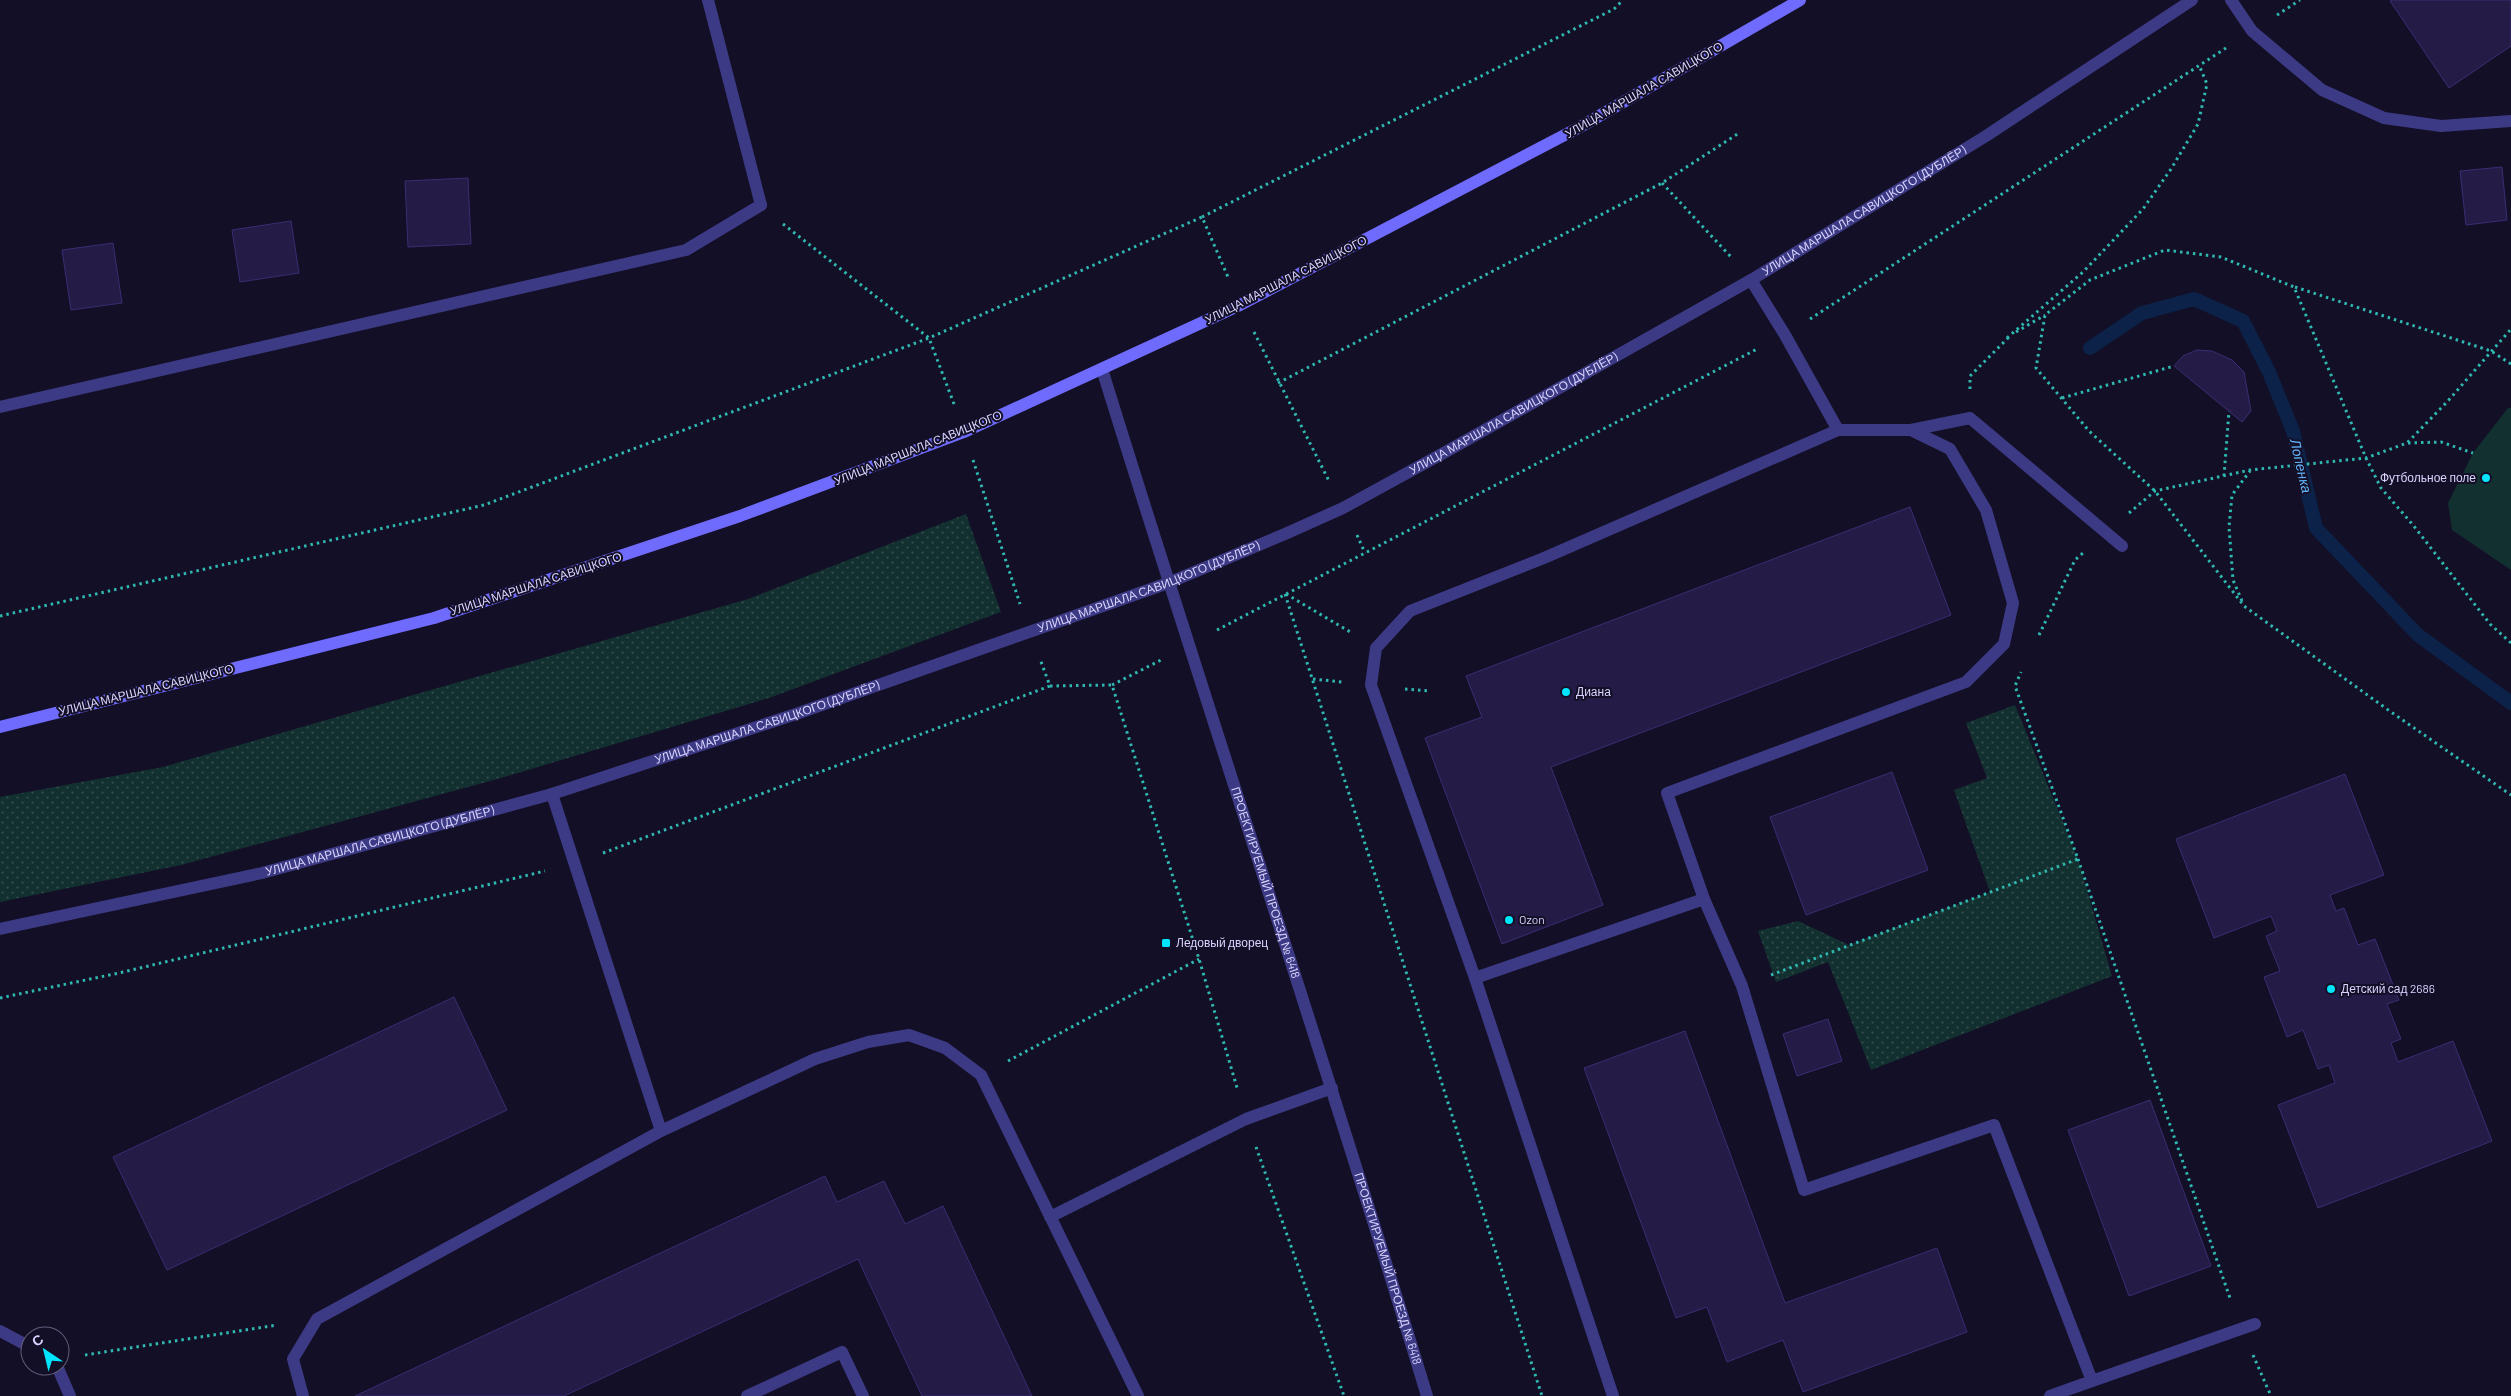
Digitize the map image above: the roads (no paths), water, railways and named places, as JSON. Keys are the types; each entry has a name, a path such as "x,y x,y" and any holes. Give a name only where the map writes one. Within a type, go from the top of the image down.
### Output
{"street":[{"path":"0,407 686,250 761,206 708,0"},
{"name":"УЛИЦА МАРШАЛА САВИЦКОГО","path":"0,727 434,618 740,516 964,432 1240,305 1571,132 1800,0"},
{"name":"УЛИЦА МАРШАЛА САВИЦКОГО (ДУБЛЁР)","path":"0,929 262,873 552,794 796,714 1029,630 1168,583 1285,534 1342,508 1449,450 1751,280 1986,136 2192,0"},
{"path":"2231,0 2252,31 2322,90 2384,118 2441,126 2511,121"},
{"path":"1751,280 1785,335 1838,430"},
{"name":"ПРОЕКТИРУЕМЫЙ ПРОЕЗД № 6418","path":"1102,369 1168,583 1332,1088 1427,1396"},
{"path":"1613,1396 1475,978 1371,685 1376,648 1410,611 1544,558 1838,430 1911,430 1970,418 2122,546"},
{"path":"1911,430 1950,450 1986,510 2013,603 2004,644 1966,682 1668,793 1704,899 1742,986 1804,1190 1994,1126 2092,1381"},
{"path":"552,794 660,1131"},
{"path":"1475,978 1704,899"},
{"path":"303,1396 293,1359 317,1319 660,1131 815,1059 868,1042 909,1035 945,1048 981,1075 1138,1396"},
{"path":"1050,1217 1246,1119 1332,1088"},
{"path":"2050,1396 2255,1324"},
{"path":"0,1331 20,1342"},
{"path":"748,1396 842,1352 863,1396"},
{"path":"61,1376 70,1396"}],"waterway":[{"name":"Лопенка","path":"2090,348 2142,313 2194,299 2243,321 2269,372 2293,431 2316,528 2418,635 2511,703"}],"place":[{"name":"Футбольное поле","path":"2486,478"},
{"name":"Диана","path":"1566,692"},
{"name":"Ozon","path":"1509,920"},
{"name":"Ледовый дворец","path":"1166,943"},
{"name":"Детский сад 2686","path":"2331,989"}]}
